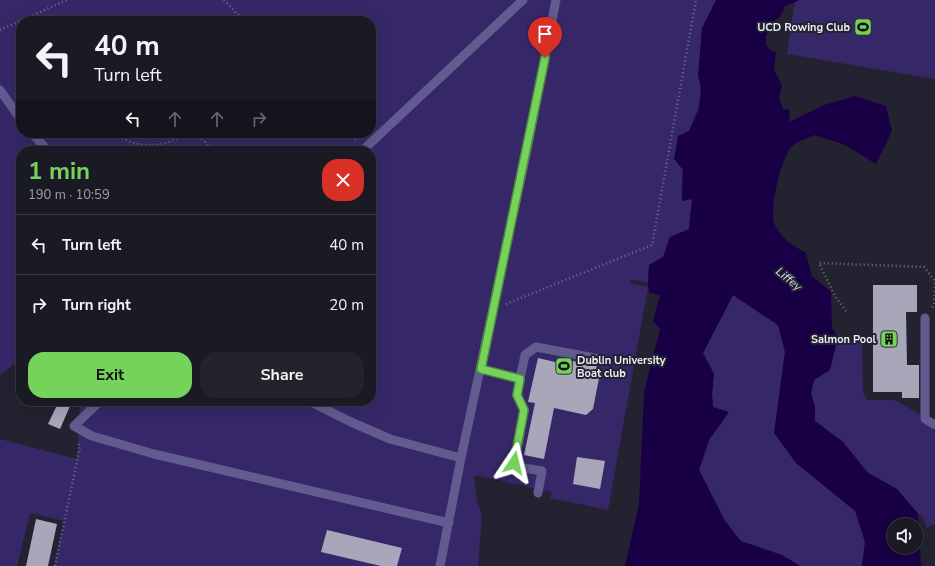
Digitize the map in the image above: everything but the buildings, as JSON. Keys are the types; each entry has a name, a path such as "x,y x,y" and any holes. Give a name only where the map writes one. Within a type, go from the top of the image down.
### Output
{"lane":[{"path":"376,138 523,0"},
{"path":"440,566 461,458 528,145 556,0"},
{"path":"0,90 16,113"},
{"path":"36,138 44,146"},
{"path":"367,146 376,138"},
{"path":"925,318 925,420 935,425"},
{"path":"538,493 542,471 518,467 514,463 524,410 517,395 525,355 536,347 605,360"},
{"path":"481,369 520,379"},
{"path":"95,406 74,426 83,429 92,436 154,454 449,523"},
{"path":"319,406 351,422 390,438 461,458"}],"path":[{"path":"31,16 67,0"},
{"path":"224,0 239,16"},
{"path":"492,310 652,245 696,0"},
{"path":"0,30 16,23"},
{"path":"124,138 133,143 148,146 164,144 179,138"},
{"path":"201,138 209,146"},
{"path":"846,311 835,296 819,263 924,267 934,281 934,305 925,318"},
{"path":"55,566 80,447 74,426"}],"shaded area":[{"path":"0,0 716,0 698,76 701,92 699,105 689,132 684,157 682,201 692,199 689,229 670,237 663,257 649,265 648,282 631,280 630,283 648,287 608,510 550,498 552,492 474,475 477,501 482,516 478,566 54,566 64,521 30,513 17,566 0,566 0,439 77,459 80,406 376,406 376,146 16,146 16,365 14,364 0,375"},
{"name":"UCD Rowing Club","path":"795,0 935,0 935,79 787,54"},
{"path":"733,295 778,325 785,352 774,433 796,463 856,511 865,542 862,566 800,566 782,555 741,542 725,521 699,470 709,440 728,412 713,407 712,394 714,374 703,353"},
{"path":"862,340 863,392 867,400 895,400 921,415 935,432 935,524 927,528 923,518 897,489 868,473 843,442 815,421 815,406 811,394 814,380 830,368 836,345"}],"water":[{"name":"Liffey","path":"716,0 800,0 785,6 780,17 771,23 766,37 766,44 770,50 776,52 774,70 782,85 779,97 783,109 790,110 789,122 824,105 855,96 886,106 892,131 876,164 845,145 815,135 792,146 788,151 780,172 773,208 773,218 775,225 784,238 792,245 806,253 812,276 831,292 832,328 838,337 830,370 814,380 811,394 815,406 815,421 843,442 868,473 897,489 918,514 918,518 887,518 887,554 920,554 921,566 862,566 865,542 855,511 796,463 774,433 785,352 778,325 733,295 703,353 714,374 712,394 713,407 729,412 709,440 699,470 725,521 741,541 782,555 800,566 625,566 639,504 644,392 660,329 653,321 660,295 649,293 649,265 663,257 670,237 689,229 692,199 682,201 683,170 674,159 678,136 689,131 699,110 701,86 698,76 702,28"}],"place":[{"name":"UCD Rowing Club","path":"863,27"},
{"name":"Salmon Pool","path":"889,339"},
{"name":"Dublin University Boat club","path":"564,366"}],"route":[{"path":"514,463 524,410 517,395 520,379 481,369 545,58"}]}
